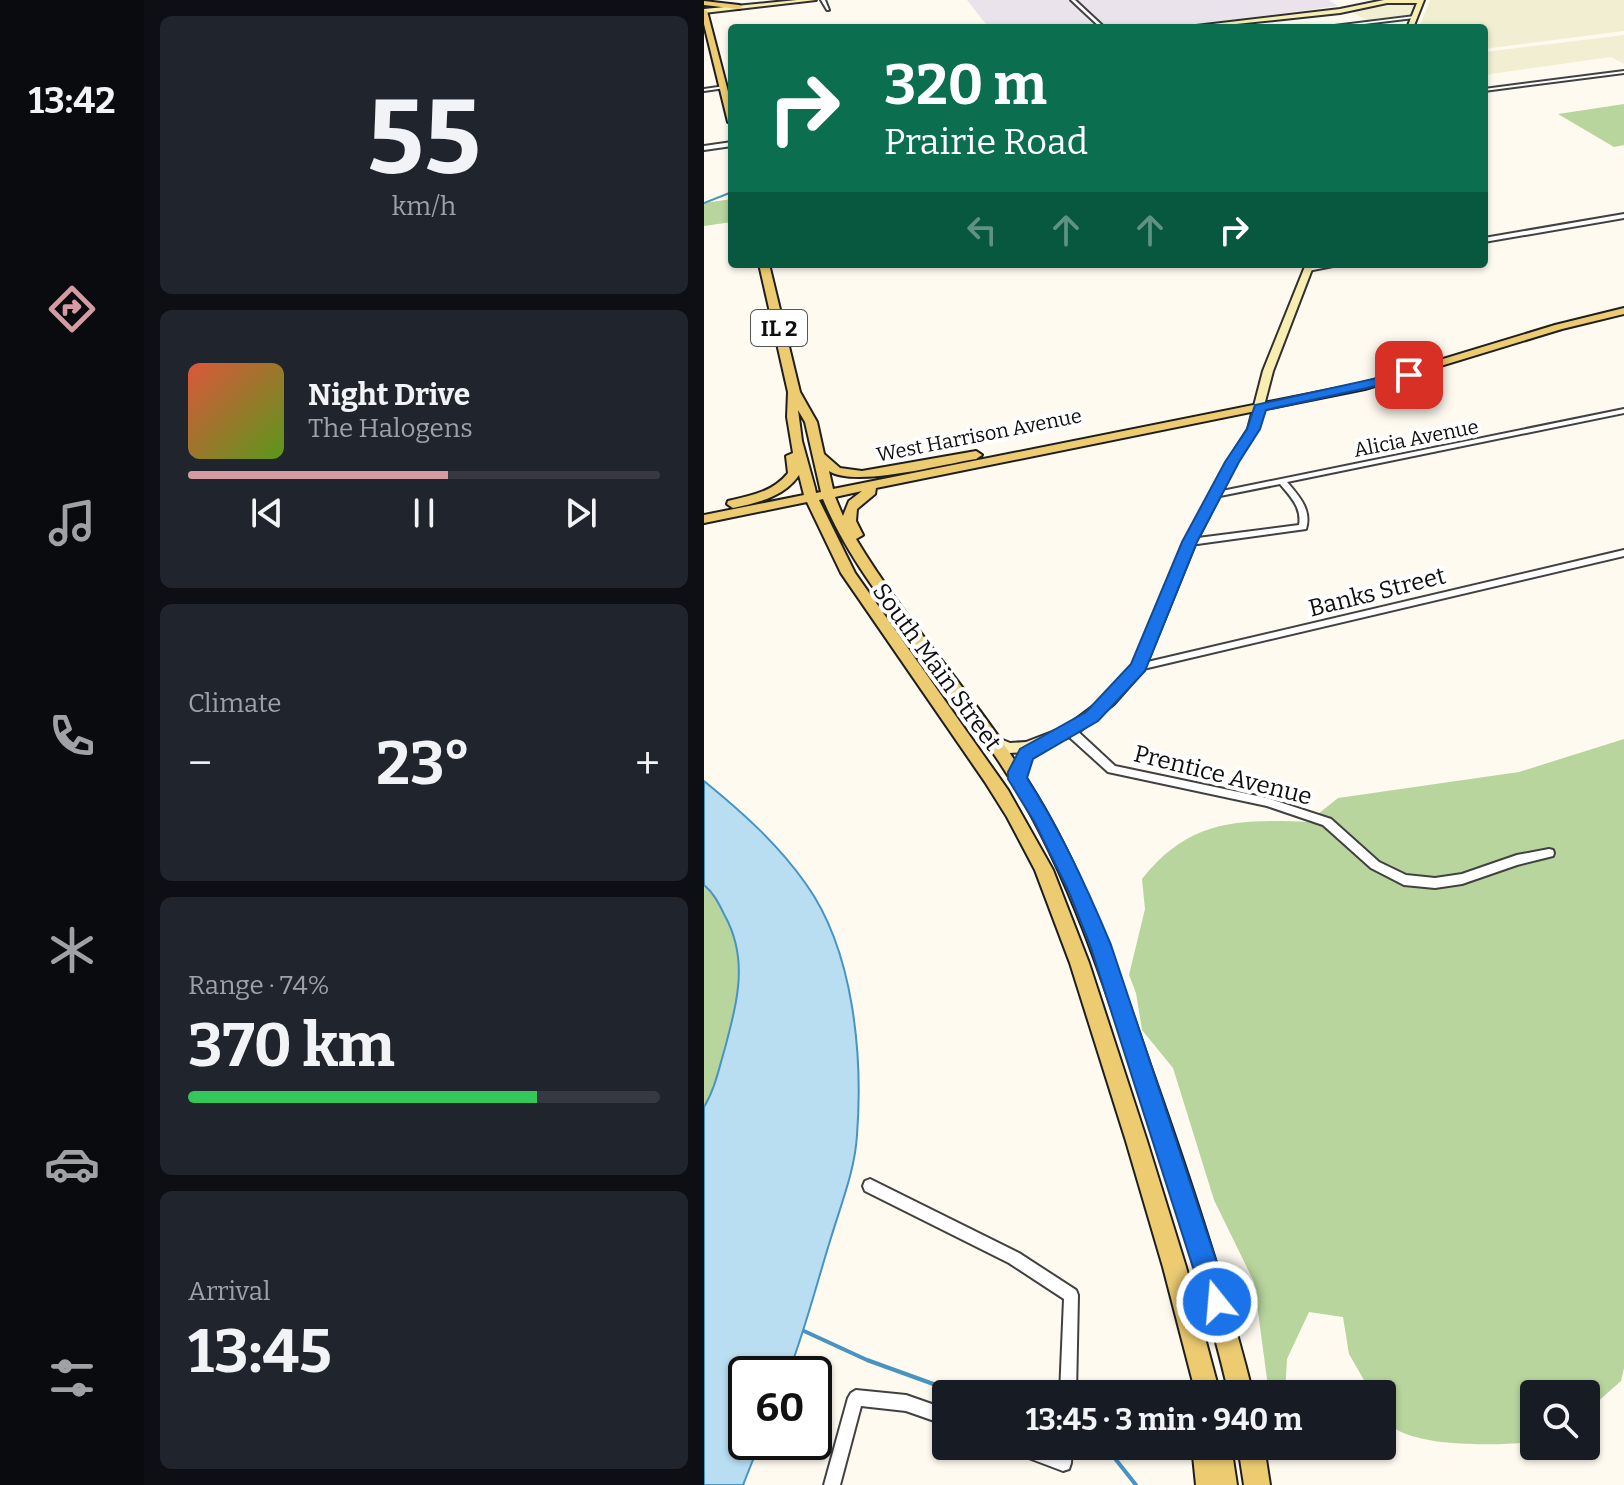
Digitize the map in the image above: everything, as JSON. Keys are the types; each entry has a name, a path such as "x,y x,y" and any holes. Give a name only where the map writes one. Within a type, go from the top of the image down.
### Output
{"main road":[{"path":"704,3 739,7"},
{"path":"704,11 727,86"},
{"name":"South Main Street","path":"765,268 793,400 818,492 884,594 950,680 1018,779 1063,858 1100,945 1201,1249 1237,1380"},
{"path":"1261,403 1394,371 1554,319 1624,303"},
{"path":"1261,403 1392,380 1553,328 1624,311"},
{"path":"733,504 767,494 792,479 794,466 786,426 793,400"},
{"name":"South Main Street","path":"793,400 808,412 818,452 821,528 851,580 1012,810 1046,875 1073,944 1149,1177 1204,1380"},
{"name":"West Harrison Avenue","path":"704,521 1013,449 1261,403"},
{"name":"West Harrison Avenue","path":"704,510 918,477 1261,403"},
{"path":"818,452 828,467 862,475 1013,449"},
{"path":"884,594 875,567 848,521 849,510 855,501 869,492 918,477"},
{"path":"704,521 783,510 806,514 821,528"},
{"path":"1198,1355 1200,1380"},
{"path":"1206,1460 1209,1485"},
{"path":"1220,1460 1224,1485"},
{"path":"1253,1460 1257,1485"}],"street":[{"path":"704,11 813,0"},
{"path":"823,0 828,9"},
{"path":"1073,0 1099,24"},
{"path":"1219,24 1340,11 1387,1 1420,1 1411,24"},
{"path":"1354,24 1414,17"},
{"path":"1488,89 1624,72"},
{"path":"704,90 727,86"},
{"path":"704,148 728,145"},
{"path":"1488,239 1624,216"},
{"path":"991,740 1009,748 1039,744 1070,731 1109,701 1139,667 1190,542 1253,429 1268,371 1309,268"},
{"name":"Alicia Avenue","path":"1215,495 1624,411"},
{"path":"1190,542 1303,527 1306,520 1302,507 1282,481"},
{"name":"Banks Street","path":"1139,667 1624,553"},
{"name":"Prentice Avenue","path":"1070,731 1112,769 1267,802 1327,822 1375,865 1404,880 1435,883 1462,879 1517,860 1549,853"},
{"path":"1018,779 1020,762 1039,744"},
{"path":"870,1186 1014,1258 1071,1295 1068,1380"},
{"path":"832,1485 856,1398 906,1403 932,1412"}],"shaded area":[{"path":"967,0 1070,0 1095,24 986,24"},
{"path":"1076,0 1329,0 1338,6 1201,24 1103,24"},
{"path":"1430,0 1624,0 1624,31 1488,48 1488,24 1421,24"},
{"path":"1382,3 1414,4 1411,17 1368,22 1350,10"},
{"path":"1624,35 1624,64 1611,57 1488,74 1488,52"}],"green space":[{"path":"1624,104 1624,145 1614,147 1558,114"},
{"path":"728,200 728,223 704,226 704,203"},
{"path":"1624,739 1624,1368 1621,1381 1600,1400 1600,1380 1520,1380 1520,1443 1451,1443 1427,1440 1396,1428 1396,1380 1364,1380 1349,1354 1343,1317 1309,1312 1287,1359 1286,1380 1267,1380 1254,1282 1214,1200 1173,1068 1142,1030 1136,993 1129,975 1145,909 1142,879 1160,859 1196,834 1237,823 1308,822 1338,798 1519,772"},
{"path":"704,885 716,899 732,932 739,965 737,998 729,1031 714,1086 704,1107"}],"water":[{"path":"704,781 771,842 795,869 822,911 845,972 856,1039 858,1104 853,1162 794,1356 728,1356 728,1460 753,1460 743,1485 704,1485 704,1107 714,1086 729,1031 737,998 739,965 732,932 716,899 704,885"}],"waterway":[{"path":"704,203 728,194"},
{"path":"804,1331 867,1360 932,1384"},
{"path":"1116,1460 1136,1485"}],"route":[{"path":"1217,1302 1100,945 1079,892 1043,819 1018,779 1020,762 1039,744 1070,731 1092,716 1139,667 1190,542 1253,429 1260,408 1409,375"}]}
